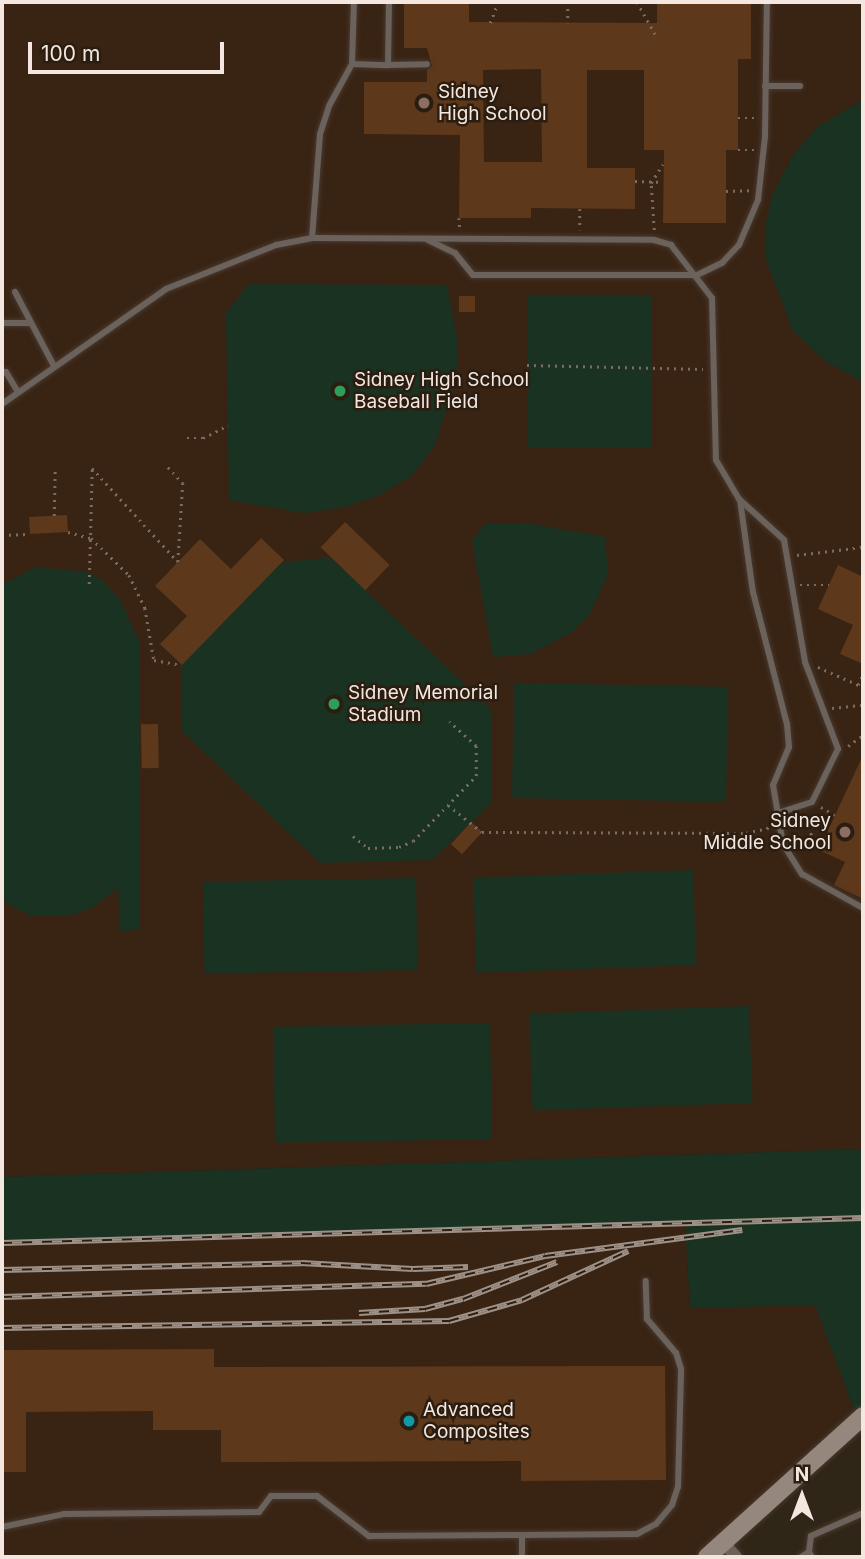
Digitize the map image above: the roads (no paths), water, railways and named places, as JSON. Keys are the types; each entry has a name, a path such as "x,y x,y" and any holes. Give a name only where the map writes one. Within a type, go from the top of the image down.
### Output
{"main road":[{"path":"707,1557 862,1420"}],"street":[{"path":"723,1542 736,1557"}],"lane":[{"path":"312,238 320,134 328,106 352,65 354,2"},
{"path":"387,65 389,2"},
{"path":"427,239 455,253 473,275 697,275 722,263 740,245 752,222 760,190 764,149 767,2"},
{"path":"352,65 427,65"},
{"path":"765,86 800,86"},
{"path":"2,404 127,312 190,276 276,245 312,238 654,240 671,245 697,275 712,298 716,460 740,499 784,540 805,662 838,749 812,802 778,813"},
{"path":"15,292 54,366"},
{"path":"2,323 29,323"},
{"path":"2,373 6,372 18,392"},
{"path":"740,499 756,606 787,724 789,747 773,785 780,825 791,863 802,874 863,908"},
{"path":"2,1527 64,1514 259,1512 271,1496 317,1496 369,1536 637,1534 656,1524 672,1505 678,1487 681,1369 676,1353 647,1319 646,1282"},
{"path":"801,1557 811,1555 811,1536 863,1513"},
{"path":"522,1535 522,1557"}],"railway":[{"path":"2,1243 863,1218"},
{"path":"2,1297 426,1284 545,1256 742,1230"},
{"path":"2,1328 449,1321 522,1300 628,1251"},
{"path":"359,1313 425,1309 463,1299 557,1262"},
{"path":"2,1270 301,1263 413,1269 468,1267"}],"place":[{"name":"Sidney High School","path":"424,103"},
{"name":"Sidney High School Baseball Field","path":"340,391"},
{"name":"Sidney Memorial Stadium","path":"334,704"},
{"name":"Sidney Middle School","path":"845,832"},
{"name":"Advanced Composites","path":"409,1421"}]}
